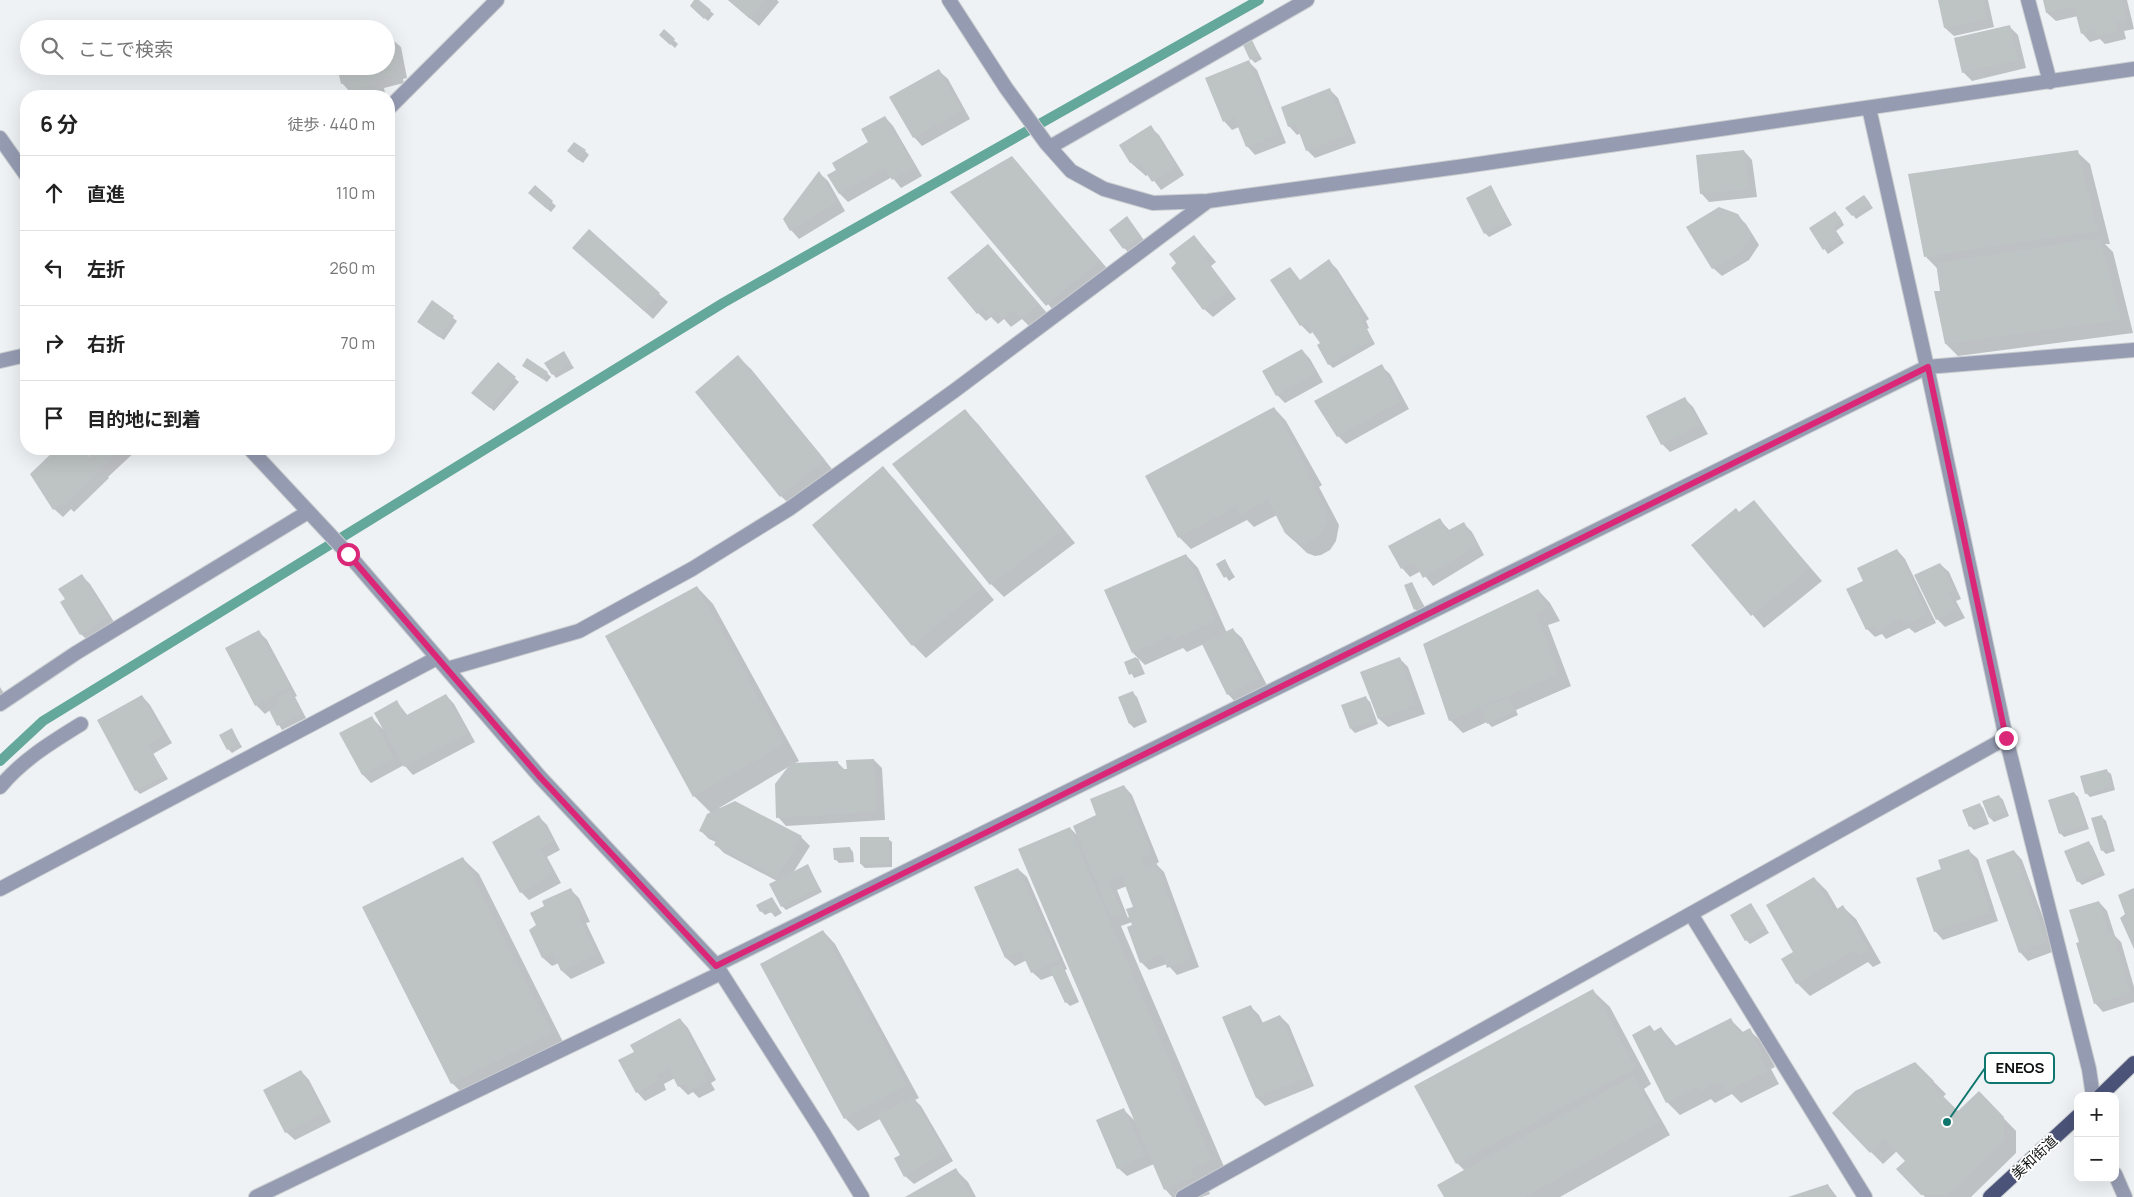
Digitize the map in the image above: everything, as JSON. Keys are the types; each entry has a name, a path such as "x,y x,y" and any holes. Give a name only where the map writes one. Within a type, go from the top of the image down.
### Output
{"main road":[{"path":"2104,1092 2134,1063"},
{"name":"美和街道","path":"1990,1197 2074,1120"}],"street":[{"path":"395,102 497,0"},
{"path":"948,0 1006,88 1050,147 1071,171 1104,189 1153,203 1208,202 2134,69"},
{"path":"1050,147 1307,0"},
{"path":"2028,0 2050,82"},
{"path":"1869,108 1928,367 2006,738 2089,1068 2092,1092"},
{"path":"0,138 20,166"},
{"path":"447,669 579,631 692,569 789,509 868,453 1208,202"},
{"path":"256,1197 719,969 1928,367 2134,350"},
{"path":"0,361 20,356"},
{"path":"256,455 348,554 540,777 719,969 862,1197"},
{"path":"0,704 76,653 308,512"},
{"path":"0,889 437,658"},
{"path":"0,787 45,746 82,724"},
{"path":"1183,1197 2006,738"},
{"path":"1691,914 1865,1197"},
{"path":"2118,1182 2125,1197"}],"building":[{"path":"694,0 699,0 711,10 704,19 690,6"},
{"path":"728,0 765,0 750,19"},
{"path":"1938,0 1983,0 1987,19 1944,28"},
{"path":"2043,0 2122,0 2127,20 2116,23 2118,31 2096,36 2094,30 2081,34 2074,7 2046,13"},
{"path":"2010,25 2018,60 1962,73 1954,38"},
{"path":"664,29 675,39 670,45 659,35"},
{"path":"1252,40 1259,55 1250,60 1243,45"},
{"path":"395,46 400,70 395,70"},
{"path":"1249,60 1279,134 1246,147 1234,117 1223,122 1205,78"},
{"path":"939,69 962,111 913,138 889,97"},
{"path":"395,70 396,75 376,80 377,85 350,90 348,82 341,84 339,75 395,75"},
{"path":"1330,88 1348,135 1306,151 1296,124 1288,127 1281,107"},
{"path":"885,116 915,167 892,180 885,168 839,194 827,175 836,170 832,163 868,142 861,129"},
{"path":"1151,125 1176,166 1152,182 1141,165 1137,168 1133,162 1130,163 1119,145"},
{"path":"574,142 586,150 578,160 567,151"},
{"path":"1744,150 1749,189 1700,194 1696,155"},
{"path":"2078,150 2098,231 1924,257 1908,174"},
{"path":"1012,156 1100,261 1046,306 950,192"},
{"path":"819,171 838,202 790,231 783,219"},
{"path":"535,185 553,201 547,209 528,193"},
{"path":"1491,185 1509,221 1484,234 1466,198"},
{"path":"1864,195 1870,203 1852,216 1845,208"},
{"path":"1719,207 1738,214 1752,236 1741,252 1712,269 1686,227"},
{"path":"1835,211 1842,221 1833,226 1841,239 1823,250 1809,228"},
{"path":"1127,216 1141,236 1123,249 1109,230"},
{"path":"589,229 660,293 644,311 572,248"},
{"path":"1194,235 1208,253 1203,257 1229,290 1203,310 1171,268 1176,263 1169,254"},
{"path":"2100,238 2121,320 1945,344 1934,291 1940,291 1936,263"},
{"path":"988,244 1039,304 1021,319 1014,310 1002,319 995,311 989,317 983,309 977,314 947,278"},
{"path":"1329,259 1361,310 1358,312 1372,340 1328,365 1317,345 1320,343 1306,323 1300,326 1270,280 1290,267 1300,280"},
{"path":"432,300 454,316 439,337 417,322"},
{"path":"1302,349 1316,373 1276,396 1262,371"},
{"path":"564,351 571,363 552,375 544,363"},
{"path":"738,355 825,460 780,497 695,392"},
{"path":"527,358 548,372 543,379 522,366"},
{"path":"498,362 516,377 490,408 471,393"},
{"path":"1382,364 1401,401 1337,437 1314,401"},
{"path":"1685,397 1700,425 1661,445 1646,416"},
{"path":"1274,407 1310,473 1307,474 1327,511 1327,521 1321,533 1308,543 1301,544 1293,540 1285,533 1268,500 1240,515 1236,507 1178,538 1145,476"},
{"path":"965,409 1063,530 990,585 892,464"},
{"path":"50,455 88,455 93,460 88,455 115,455 65,505 61,502 53,510 30,474"},
{"path":"883,466 983,587 912,646 812,525"},
{"path":"1754,500 1810,568 1751,616 1691,545 1736,508 1739,512"},
{"path":"1440,518 1447,531 1464,522 1477,546 1423,578 1414,562 1401,569 1388,546"},
{"path":"1897,549 1928,614 1905,625 1900,619 1877,631 1874,626 1866,630 1846,589 1863,581 1857,568"},
{"path":"1186,554 1216,621 1173,640 1171,636 1132,653 1104,590"},
{"path":"1225,559 1232,573 1224,578 1216,564"},
{"path":"1940,563 1954,590 1949,593 1957,609 1936,620 1914,575"},
{"path":"82,574 108,617 80,635 60,602 65,599 58,589"},
{"path":"1412,582 1423,605 1414,610 1404,585"},
{"path":"697,586 784,744 693,797 605,636"},
{"path":"1538,589 1548,608 1536,613 1559,674 1449,721 1423,644"},
{"path":"1233,628 1260,679 1227,695 1202,644"},
{"path":"259,630 290,687 255,706 225,648"},
{"path":"1136,657 1142,670 1129,675 1124,662"},
{"path":"1400,657 1417,705 1378,719 1360,672"},
{"path":"291,691 302,714 277,726 269,710 279,704 276,698"},
{"path":"1133,691 1144,718 1129,724 1118,697"},
{"path":"446,694 468,733 404,767 374,713 397,700 405,716"},
{"path":"142,695 164,735 148,744 165,775 135,791 97,720"},
{"path":"1366,696 1375,720 1350,729 1341,705"},
{"path":"1508,697 1515,711 1487,724 1481,709"},
{"path":"372,716 394,758 362,775 339,733"},
{"path":"232,728 239,743 227,750 219,735"},
{"path":"874,759 877,812 776,818 775,784 791,763 838,761 838,769 847,769 846,760"},
{"path":"2107,769 2111,786 2085,794 2080,776"},
{"path":"1124,785 1152,854 1142,858 1145,866 1156,862 1191,959 1167,968 1162,954 1140,963 1127,927 1132,925 1126,909 1133,907 1122,877 1109,882 1123,914 1111,918 1073,826 1096,815 1090,799"},
{"path":"2074,792 2086,825 2059,834 2048,800"},
{"path":"1999,795 2005,812 1989,818 1982,801"},
{"path":"735,801 802,836 777,878 714,845 717,839 699,831 707,814"},
{"path":"1980,803 1986,820 1969,827 1962,810"},
{"path":"539,815 553,841 540,848 554,874 520,893 492,842"},
{"path":"2102,815 2112,847 2101,851 2091,818"},
{"path":"1070,827 1212,1160 1191,1169 1194,1177 1164,1190 1018,849"},
{"path":"860,837 889,837 889,864 860,864"},
{"path":"2089,841 2102,871 2077,882 2064,851"},
{"path":"850,847 851,859 834,860 833,848"},
{"path":"1969,849 1991,913 1934,932 1916,878 1941,869 1938,860"},
{"path":"2014,850 2047,942 2019,953 1986,860"},
{"path":"463,857 552,1033 451,1084 362,907"},
{"path":"808,864 819,888 781,907 769,884"},
{"path":"1018,868 1060,960 1031,973 1021,951 1005,958 974,887"},
{"path":"1814,877 1834,911 1843,905 1869,950 1859,955 1856,950 1796,984 1781,959 1793,952 1766,905"},
{"path":"571,888 583,913 578,915 597,954 561,971 553,953 542,958 529,930 536,925 530,913 544,906 542,901"},
{"path":"2134,888 2134,949 2120,918 2125,914 2118,895"},
{"path":"772,897 779,909 770,913 767,909 760,912 756,905"},
{"path":"2099,901 2109,934 2113,932 2130,993 2094,1004 2076,943 2079,942 2069,910"},
{"path":"1751,903 1766,928 1745,941 1730,915"},
{"path":"823,930 907,1085 844,1119 760,964"},
{"path":"1061,963 1076,997 1065,1003 1049,968"},
{"path":"1593,989 1636,1068 1456,1164 1414,1086"},
{"path":"1251,1005 1259,1024 1280,1015 1307,1077 1256,1098 1222,1017"},
{"path":"680,1018 708,1071 703,1074 707,1082 689,1091 686,1083 678,1087 669,1069 656,1075 659,1081 636,1093 618,1060 634,1052 630,1045"},
{"path":"1731,1018 1739,1034 1750,1028 1763,1055 1760,1056 1768,1071 1727,1091 1718,1082 1701,1091 1698,1086 1666,1103 1632,1035 1650,1025 1654,1031 1661,1027 1673,1047"},
{"path":"1915,1062 1934,1081 1931,1084 1958,1111 1979,1091 2004,1117 2004,1140 1948,1195 1921,1195 1896,1169 1905,1161 1884,1139 1870,1153 1832,1113 1855,1091"},
{"path":"301,1070 324,1113 285,1133 263,1090"},
{"path":"1633,1076 1659,1122 1525,1197 1444,1197 1437,1185"},
{"path":"913,1096 945,1152 904,1177 894,1158 900,1155 877,1115"},
{"path":"1124,1108 1145,1156 1117,1169 1096,1120"},
{"path":"956,1168 972,1197 905,1197"},
{"path":"1828,1184 1832,1197 1788,1197"}],"waterway":[{"path":"0,761 43,721 723,303 1259,0"}],"place":[{"name":"ENEOS","path":"1947,1122"}],"route":[{"path":"348,554 540,777 716,966 1928,367 2006,738"}]}
